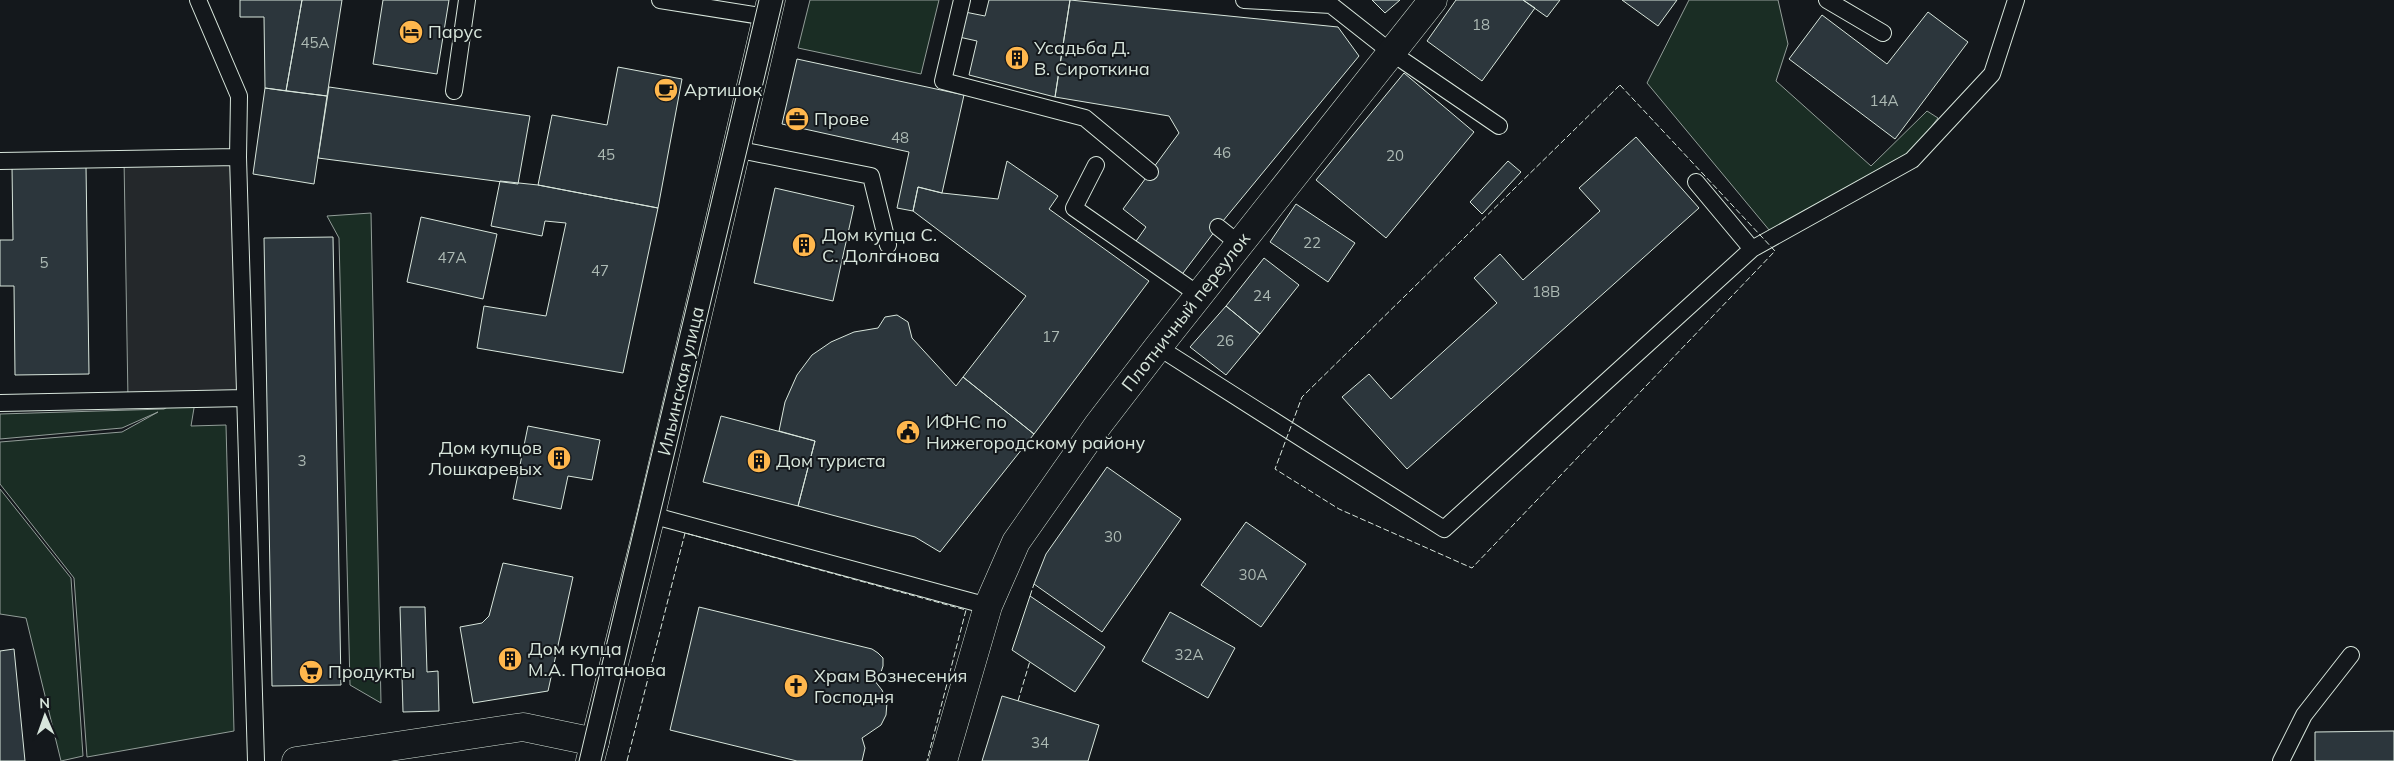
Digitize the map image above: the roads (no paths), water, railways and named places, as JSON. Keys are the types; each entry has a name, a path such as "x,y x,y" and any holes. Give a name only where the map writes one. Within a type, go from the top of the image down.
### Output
{"street":[{"name":"Плотничный переулок","path":"943,761 988,606 1016,542 1098,425 1200,295 1228,235 1382,45 1432,0"},
{"name":"Ильинская улица","path":"592,751 651,515 769,9"},
{"path":"296,761 383,755 523,727 592,751"}],"lane":[{"path":"198,0 239,96 238,156 256,761"},
{"path":"454,91 467,0"},
{"path":"660,0 769,9"},
{"path":"962,0 943,81 1085,118 1150,172"},
{"path":"1244,0 1331,5 1382,45 1499,126"},
{"path":"1827,0 1883,33"},
{"path":"1158,347 1444,529 1752,249 1912,160 1992,74 2016,0"},
{"path":"735,149 871,176 888,245"},
{"path":"0,161 238,156"},
{"path":"1096,165 1074,208 1200,295"},
{"path":"1696,182 1752,249"},
{"path":"0,403 245,398"},
{"path":"651,515 988,606"},
{"path":"2281,761 2304,715 2350,655"}],"tram line":[{"path":"579,761 759,0"},
{"path":"601,761 783,0"}],"place":[{"name":"Парус","path":"411,32"},
{"name":"Усадьба Д. В. Сироткина","path":"1017,58"},
{"name":"Артишок","path":"666,90"},
{"name":"Прове","path":"797,119"},
{"name":"Дом купца С. С. Долганова","path":"804,245"},
{"name":"ИФНС по Нижегородскому району","path":"908,432"},
{"name":"Дом купцов Лошкаревых","path":"559,458"},
{"name":"Дом туриста","path":"759,461"},
{"name":"Дом купца М.А. Полтанова","path":"510,659"},
{"name":"Продукты","path":"311,672"},
{"name":"Храм Вознесения Господня","path":"796,686"}]}
